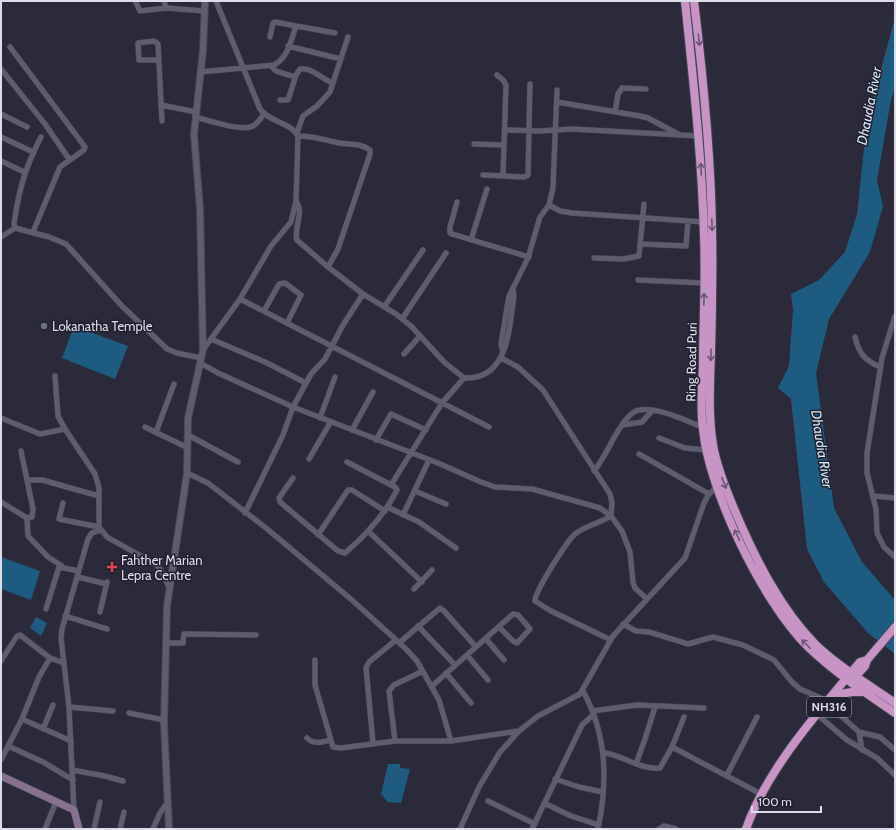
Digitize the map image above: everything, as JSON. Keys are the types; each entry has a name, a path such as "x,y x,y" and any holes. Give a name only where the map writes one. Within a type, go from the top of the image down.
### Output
{"highway":[{"name":"Ring Road Puri","path":"686,1 699,136 704,222 702,428 706,450 717,487 736,533 773,602 794,632 836,672 851,678"},
{"name":"Ring Road Puri","path":"694,1 703,79 712,226 710,390 711,427 716,458 740,523 768,579 800,626 851,678"},
{"name":"NH316","path":"746,829 752,811 761,794 783,760 806,730 895,627"},
{"path":"838,664 865,662 866,688"},
{"path":"836,672 839,692"},
{"name":"NH316","path":"851,678 866,688 895,703"},
{"name":"NH316","path":"839,692 852,692 866,688"},
{"name":"NH316","path":"866,688 895,713"},
{"name":"NH316","path":"806,730 809,729 820,717 829,703"}],"main road":[{"path":"1,776 74,810 79,829"}],"street":[{"path":"135,1 140,12 166,8 204,10"},
{"path":"164,1 166,8"},
{"path":"169,829 164,720 169,587 187,473 188,418 203,350 200,209 194,134 205,1"},
{"path":"216,1 256,102 264,114 297,135 314,136 340,143 357,144 369,149 370,152 338,249 328,267"},
{"path":"270,37 273,24 275,22 334,33"},
{"path":"200,72 271,66 280,62 296,26"},
{"path":"203,350 240,299 270,246 291,222 296,200 297,135 303,116 326,97 333,83 348,37"},
{"path":"158,60 139,60 138,44 156,41 158,60 162,121"},
{"path":"288,46 341,59"},
{"path":"10,47 84,146 84,150 69,159 60,167 33,232"},
{"path":"271,66 276,71 295,77"},
{"path":"1,69 45,124 69,159"},
{"path":"280,100 288,100 295,77 300,69 310,69 322,78 333,83"},
{"path":"497,75 506,85 503,176"},
{"path":"483,175 524,177 528,175 530,84"},
{"path":"615,112 618,94 622,88 646,89"},
{"path":"296,200 300,211 296,235 297,240 328,267 363,294 402,319 444,362 464,378 472,378 488,371 502,355 501,344 509,296 514,290 529,257 540,217 549,205 554,177 557,90"},
{"path":"557,102 648,118 679,135"},
{"path":"161,105 232,126 246,128 253,126 264,114"},
{"path":"1,114 27,127"},
{"path":"504,130 556,130 699,136"},
{"path":"1,137 33,152"},
{"path":"15,228 16,211 24,172 40,137"},
{"path":"474,144 504,145"},
{"path":"1,161 24,172"},
{"path":"471,240 487,189"},
{"path":"457,202 450,227 450,233 529,257"},
{"path":"594,258 623,259 636,257 640,254 644,204"},
{"path":"549,205 560,211 572,213 704,222"},
{"path":"641,244 686,246 688,221"},
{"path":"1,237 15,228 33,232 66,244 121,305 167,349 200,361 218,373 293,407 413,453 495,487 540,490 596,506 611,516 620,527 628,543 635,588 647,599"},
{"path":"384,307 423,250"},
{"path":"402,319 446,253"},
{"path":"638,280 704,283"},
{"path":"264,311 279,284 285,283 301,295 287,323"},
{"path":"245,513 283,435 293,407 311,374 324,359 331,345 363,294"},
{"path":"240,299 489,427"},
{"path":"895,316 885,344 880,367 867,453 867,473 874,496 879,540 895,557"},
{"path":"404,354 420,336"},
{"path":"854,337 858,350 863,357 869,362 880,367"},
{"path":"210,339 265,362 306,383"},
{"path":"502,355 518,367 543,390 610,494 612,503 611,516"},
{"path":"55,376 58,416 95,474 100,496 100,528 106,537 157,565 169,587"},
{"path":"320,418 335,377"},
{"path":"392,485 413,453 442,403 464,378"},
{"path":"156,432 174,384"},
{"path":"352,430 372,392"},
{"path":"594,471 602,462 623,425 636,411 652,411 674,416 702,428"},
{"path":"623,425 642,422 652,411"},
{"path":"376,440 390,416 393,414 426,430"},
{"path":"1,418 40,434 65,429"},
{"path":"309,459 330,422"},
{"path":"146,427 188,448"},
{"path":"188,435 238,462"},
{"path":"659,438 685,448 706,450"},
{"path":"21,451 28,480 33,513 32,517 27,518"},
{"path":"639,454 709,494"},
{"path":"403,515 429,460"},
{"path":"293,478 279,500 318,534 343,553 358,542 368,531 386,509 397,490 392,485 347,462"},
{"path":"187,473 208,483 266,528 352,600 417,661 439,700 451,740"},
{"path":"28,480 42,480 100,496"},
{"path":"460,829 485,776 500,752 519,731 538,716 577,696 583,691 610,640 623,624 685,558 709,494 717,487"},
{"path":"318,534 348,490 352,490 386,509 423,524 456,548"},
{"path":"415,491 446,504"},
{"path":"874,496 895,498"},
{"path":"1,502 27,518"},
{"path":"63,503 59,519 100,528"},
{"path":"610,640 536,603 534,598 571,539 581,530 611,516"},
{"path":"27,518 28,536 48,557 62,566 79,571"},
{"path":"74,810 70,707 61,638 65,616 78,577 88,539 92,533 100,528"},
{"path":"368,531 388,548 422,582"},
{"path":"46,609 58,569 62,566"},
{"path":"414,589 432,570"},
{"path":"78,577 106,583 100,612"},
{"path":"373,743 366,668 369,662 398,642 438,609 442,609 476,647"},
{"path":"432,686 511,616 516,614 530,629 517,643 499,627"},
{"path":"65,616 107,629"},
{"path":"623,624 636,631 649,632 688,644 713,637 743,645 774,660 792,682 800,688 829,703 860,732 880,737 895,750"},
{"path":"418,626 455,666"},
{"path":"167,643 183,643 184,634 256,635"},
{"path":"1,661 18,635 21,635 50,658 64,664"},
{"path":"486,639 504,660"},
{"path":"467,655 488,680"},
{"path":"1,760 22,719 39,677 50,658"},
{"path":"315,660 315,685 333,746 336,748 395,741 451,740 519,731"},
{"path":"395,741 389,696 391,687 423,671"},
{"path":"446,674 471,703"},
{"path":"544,803 599,827 603,792 604,753 600,730 583,691"},
{"path":"43,729 54,705"},
{"path":"488,801 534,826 555,779 582,725 593,712 631,705 704,708"},
{"path":"70,707 114,711"},
{"path":"636,764 654,707"},
{"path":"129,713 164,720"},
{"path":"604,753 613,754 636,764 660,768 672,747 684,717"},
{"path":"727,776 757,717"},
{"path":"820,717 847,740 862,750 873,754 895,775"},
{"path":"22,719 71,741"},
{"path":"860,732 862,750"},
{"path":"308,738 311,742 316,743 331,740"},
{"path":"8,746 43,762 73,780"},
{"path":"672,747 761,794"},
{"path":"72,770 123,781"},
{"path":"555,779 579,787 603,792"},
{"path":"45,829 56,802"},
{"path":"94,829 100,802"},
{"path":"153,829 160,813 168,802"},
{"path":"120,829 124,812"},
{"path":"659,829 664,826 676,829"}],"water":[{"name":"Dhaudia River","path":"895,17 895,86 890,105 877,180 883,206 870,252 829,319 816,373 834,508 862,562 895,600 895,654 868,633 824,582 807,549 791,399 778,388 789,366 793,310 791,294 819,280 845,252 857,214 867,121"},
{"path":"74,326 128,346 115,379 62,358"},
{"path":"1,557 40,571 31,600 1,589"},
{"path":"36,617 47,623 41,636 30,628"},
{"path":"388,764 400,764 400,768 410,769 401,803 388,802 381,794"}],"place":[{"name":"Lokanatha Temple","path":"44,326"},
{"name":"Fahther Marian Lepra Centre","path":"112,567"}]}
